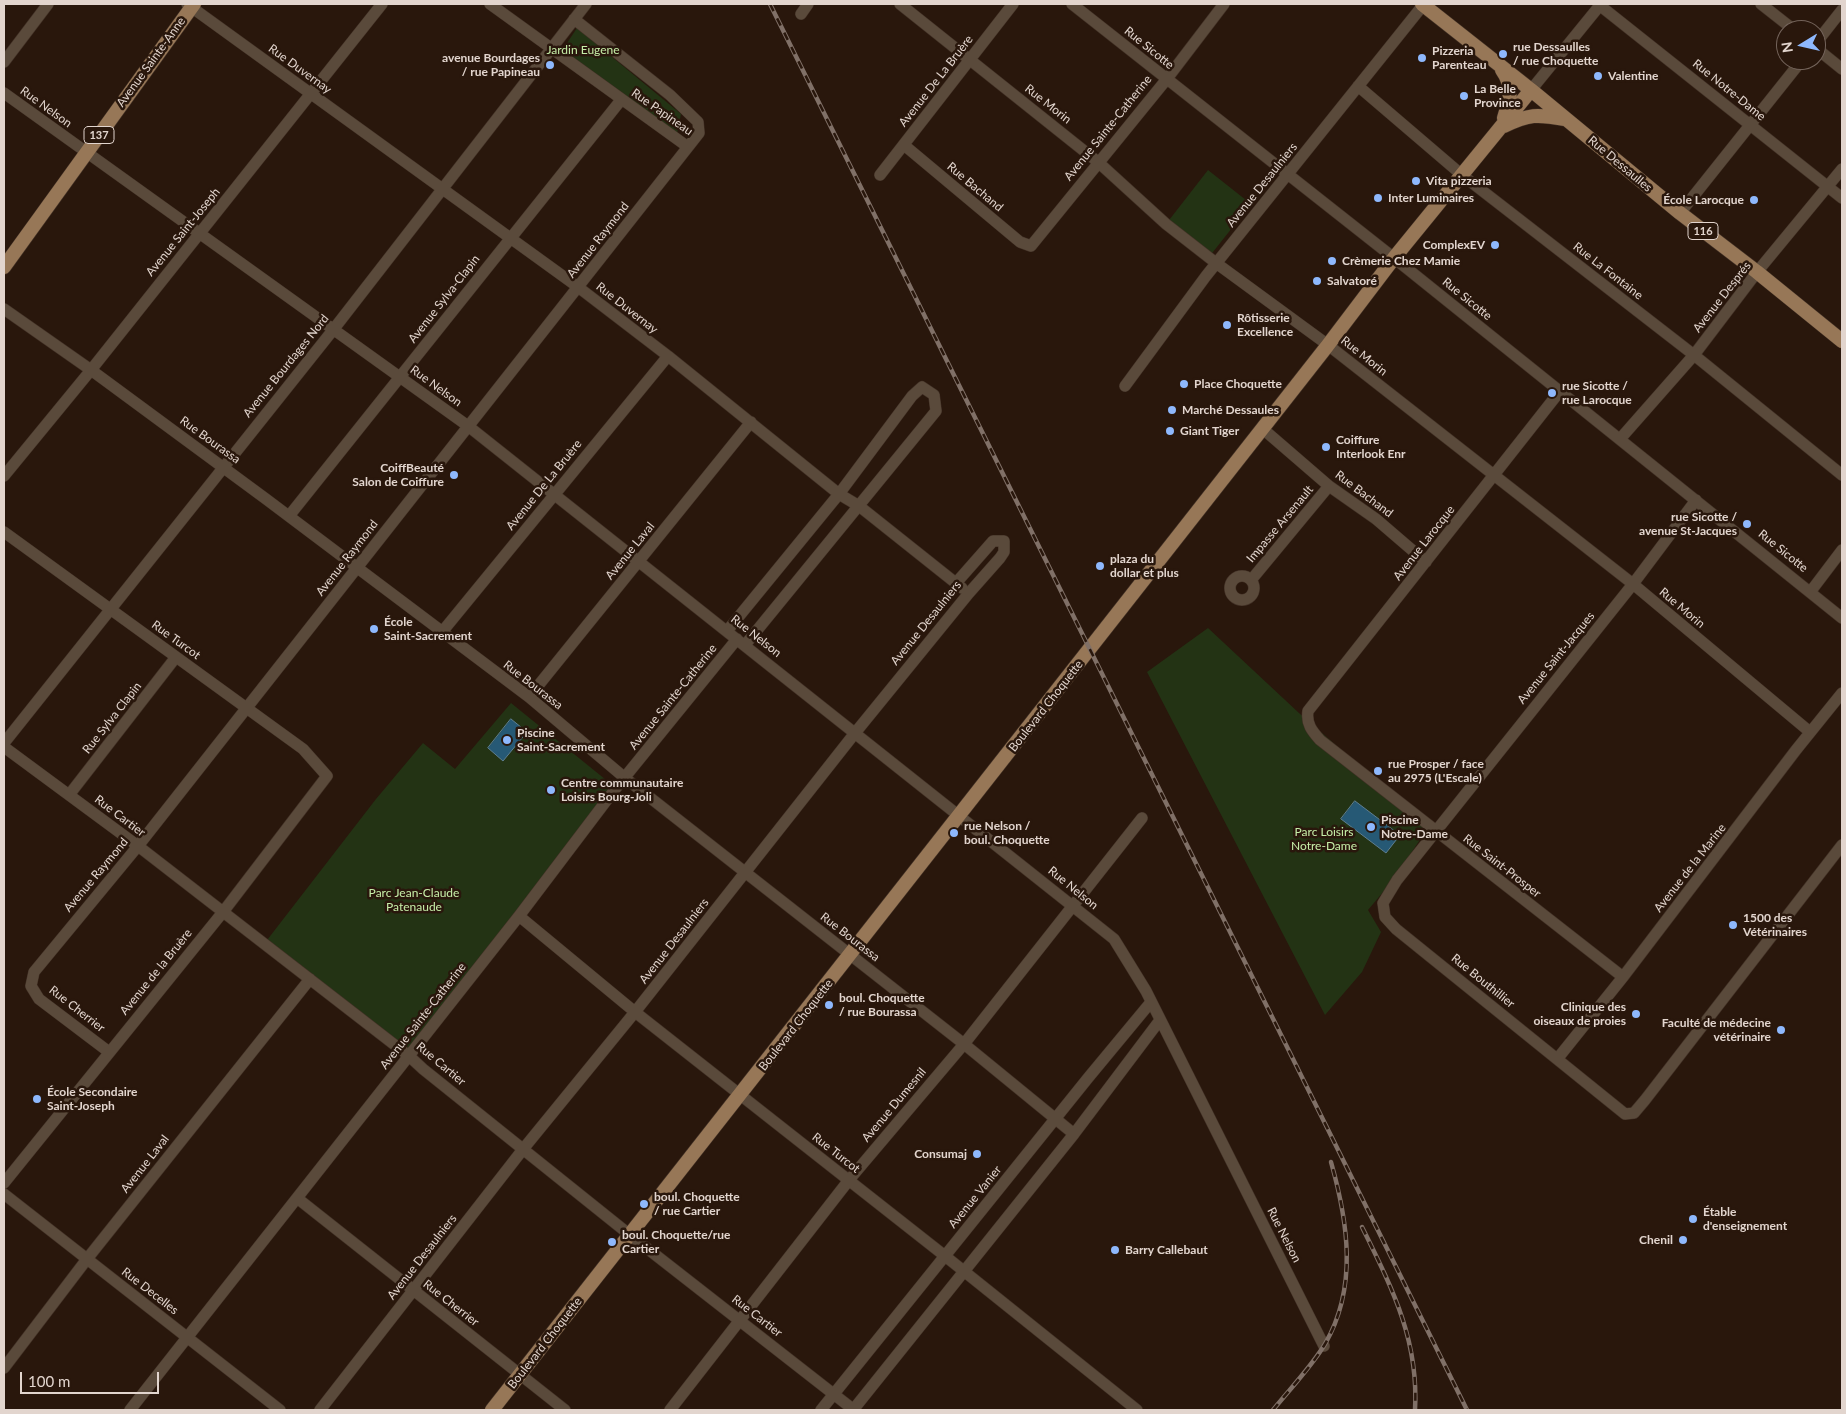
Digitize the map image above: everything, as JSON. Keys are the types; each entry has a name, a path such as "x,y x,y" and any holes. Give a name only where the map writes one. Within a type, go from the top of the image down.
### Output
{"main road":[{"name":"Rue Dessaulles","path":"1423,4 1680,213 1842,341"},
{"name":"Avenue Sainte-Anne","path":"4,267 191,5"},
{"path":"1497,63 1505,74 1511,91 1511,98 1501,128"},
{"name":"Boulevard Choquette","path":"492,1410 960,816 1263,429 1394,258 1531,90"},
{"path":"1501,128 1520,119 1539,115 1566,119"}],"street":[{"path":"4,62 48,4"},
{"name":"Avenue Saint-Joseph","path":"4,476 91,370 382,4"},
{"name":"Rue Papineau","path":"490,4 688,147 698,133 698,122 670,95 574,19"},
{"name":"Avenue Bourdages Nord","path":"4,745 333,330 586,4"},
{"path":"801,14 808,4"},
{"name":"Rue Morin","path":"900,4 1098,162 1166,224 1328,345 1633,584 1810,732"},
{"name":"Avenue De La Bruère","path":"880,175 1013,4"},
{"name":"Rue Sicotte","path":"1072,4 1394,258 1811,591 1842,618"},
{"name":"Avenue Sainte-Catherine","path":"1032,246 1166,80 1224,4"},
{"name":"Avenue Desaulniers","path":"1125,386 1216,263 1423,4"},
{"name":"Boulevard Choquette","path":"1531,90 1600,4"},
{"name":"Rue Notre-Dame","path":"1600,4 1842,198"},
{"path":"1761,4 1781,20"},
{"name":"Rue Duvernay","path":"191,5 578,287 668,356 839,494 859,506 968,593"},
{"path":"1826,30 1842,10"},
{"path":"1826,56 1842,69"},
{"path":"1680,213 1794,70"},
{"name":"Rue La Fontaine","path":"1358,86 1462,175 1694,355 1842,475"},
{"name":"Rue Nelson","path":"4,93 468,426 1114,939 1151,1002 1324,1346"},
{"name":"Avenue Sylva-Clapin","path":"289,516 621,100"},
{"name":"Rue Bachand","path":"904,145 1020,242 1032,246"},
{"name":"Avenue Raymond","path":"31,986 34,972 138,846 688,147"},
{"name":"Avenue Després","path":"1620,439 1694,355 1757,272 1842,169"},
{"name":"Rue Bourassa","path":"4,309 223,467 529,697 625,778 964,1044 1074,1134"},
{"name":"Avenue De La Bruère","path":"442,632 668,356"},
{"name":"Avenue Sainte-Catherine","path":"130,1410 519,916 625,778 859,506 936,410 934,395 922,387 912,396 839,494 727,631"},
{"name":"Avenue Larocque","path":"1308,711 1495,476 1560,391"},
{"name":"Avenue Laval","path":"529,697 751,422"},
{"name":"Rue Bachand","path":"1263,429 1329,486 1376,519 1426,562"},
{"name":"Impasse Arsenault","path":"1252,579 1329,486"},
{"name":"Avenue Saint-Jacques","path":"1435,832 1633,584 1696,500"},
{"name":"Rue Turcot","path":"4,532 303,749 327,776"},
{"name":"Avenue Desaulniers","path":"320,1410 524,1148 635,1012 855,733 968,593 1000,558 1004,552 1004,540 992,541 956,583"},
{"path":"1811,591 1842,550"},
{"name":"Rue Sylva Clapin","path":"69,795 176,657"},
{"name":"Avenue de la Marine","path":"1558,1058 1623,977 1810,732 1842,693"},
{"name":"Rue Saint-Prosper","path":"1308,711 1307,716 1310,729 1320,740 1435,832 1623,977"},
{"name":"Rue Cartier","path":"4,745 138,846 409,1056 423,1070 853,1410"},
{"name":"Avenue de la Bruère","path":"4,1183 223,912 327,776"},
{"name":"Avenue Dumesnil","path":"670,1410 849,1180 964,1044 1142,818"},
{"name":"Rue Bouthillier","path":"1435,832 1397,880 1383,903 1385,917 1396,929 1625,1114 1634,1113 1645,1100 1842,845"},
{"name":"Rue Turcot","path":"519,916 635,1012 946,1256 1137,1410"},
{"name":"Avenue Laval","path":"4,1368 310,979"},
{"name":"Rue Cherrier","path":"31,986 40,999 109,1052"},
{"name":"Avenue Vanier","path":"821,1410 1151,1002"},
{"path":"853,1410 963,1270 1074,1134 1160,1020"},
{"path":"1088,1078 1105,1093"},
{"name":"Rue Decelles","path":"4,1194 280,1410"},
{"name":"Rue Cherrier","path":"297,1198 565,1410"}],"green space":[{"name":"Jardin Eugene","path":"577,28 681,114 677,134 561,52"},
{"path":"1208,170 1251,204 1209,257 1166,224"},
{"name":"Parc Loisirs Notre-Dame","path":"1208,628 1299,713 1429,826 1394,879 1368,910 1381,932 1362,972 1325,1015 1147,672"},
{"name":"Parc Jean-Claude Patenaude","path":"511,703 616,788 409,1056 264,944 376,799 423,743 455,769"}],"water":[{"name":"Piscine Saint-Sacrement","path":"511,719 527,732 503,761 488,748"},
{"name":"Piscine Notre-Dame","path":"1355,801 1400,835 1386,853 1341,819"}],"railway":[{"path":"770,4 1467,1410"},
{"path":"1273,1410 1320,1352 1335,1322 1342,1300 1347,1254 1342,1208 1331,1162"},
{"path":"1362,1227 1384,1271 1408,1337 1413,1360 1415,1410"}],"place":[{"name":"rue Dessaulles / rue Choquette","path":"1503,54"},
{"name":"Pizzeria Parenteau","path":"1422,58"},
{"name":"avenue Bourdages / rue Papineau","path":"550,65"},
{"name":"Valentine","path":"1598,76"},
{"name":"La Belle Province","path":"1464,96"},
{"name":"Vita pizzeria","path":"1416,181"},
{"name":"Inter Luminaires","path":"1378,198"},
{"name":"École Larocque","path":"1754,200"},
{"name":"ComplexEV","path":"1495,245"},
{"name":"Crèmerie Chez Mamie","path":"1332,261"},
{"name":"Salvatoré","path":"1317,281"},
{"name":"Rôtisserie Excellence","path":"1227,325"},
{"name":"Place Choquette","path":"1184,384"},
{"name":"rue Sicotte / rue Larocque","path":"1552,393"},
{"name":"Marché Dessaules","path":"1172,410"},
{"name":"Giant Tiger","path":"1170,431"},
{"name":"Coiffure Interlook Enr","path":"1326,447"},
{"name":"CoiffBeauté Salon de Coiffure","path":"454,475"},
{"name":"rue Sicotte / avenue St-Jacques","path":"1747,524"},
{"name":"plaza du dollar et plus","path":"1100,566"},
{"name":"École Saint-Sacrement","path":"374,629"},
{"name":"Piscine Saint-Sacrement","path":"507,740"},
{"name":"rue Prosper / face au 2975 (L'Escale)","path":"1378,771"},
{"name":"Centre communautaire Loisirs Bourg-Joli","path":"551,790"},
{"name":"Piscine Notre-Dame","path":"1371,827"},
{"name":"rue Nelson / boul. Choquette","path":"954,833"},
{"name":"1500 des Vétérinaires","path":"1733,925"},
{"name":"boul. Choquette / rue Bourassa","path":"829,1005"},
{"name":"Clinique des oiseaux de proies","path":"1636,1014"},
{"name":"Faculté de médecine vétérinaire","path":"1781,1030"},
{"name":"École Secondaire Saint-Joseph","path":"37,1099"},
{"name":"Consumaj","path":"977,1154"},
{"name":"boul. Choquette / rue Cartier","path":"644,1204"},
{"name":"Étable d'enseignement","path":"1693,1219"},
{"name":"Chenil","path":"1683,1240"},
{"name":"boul. Choquette/rue Cartier","path":"612,1242"},
{"name":"Barry Callebaut","path":"1115,1250"}]}
